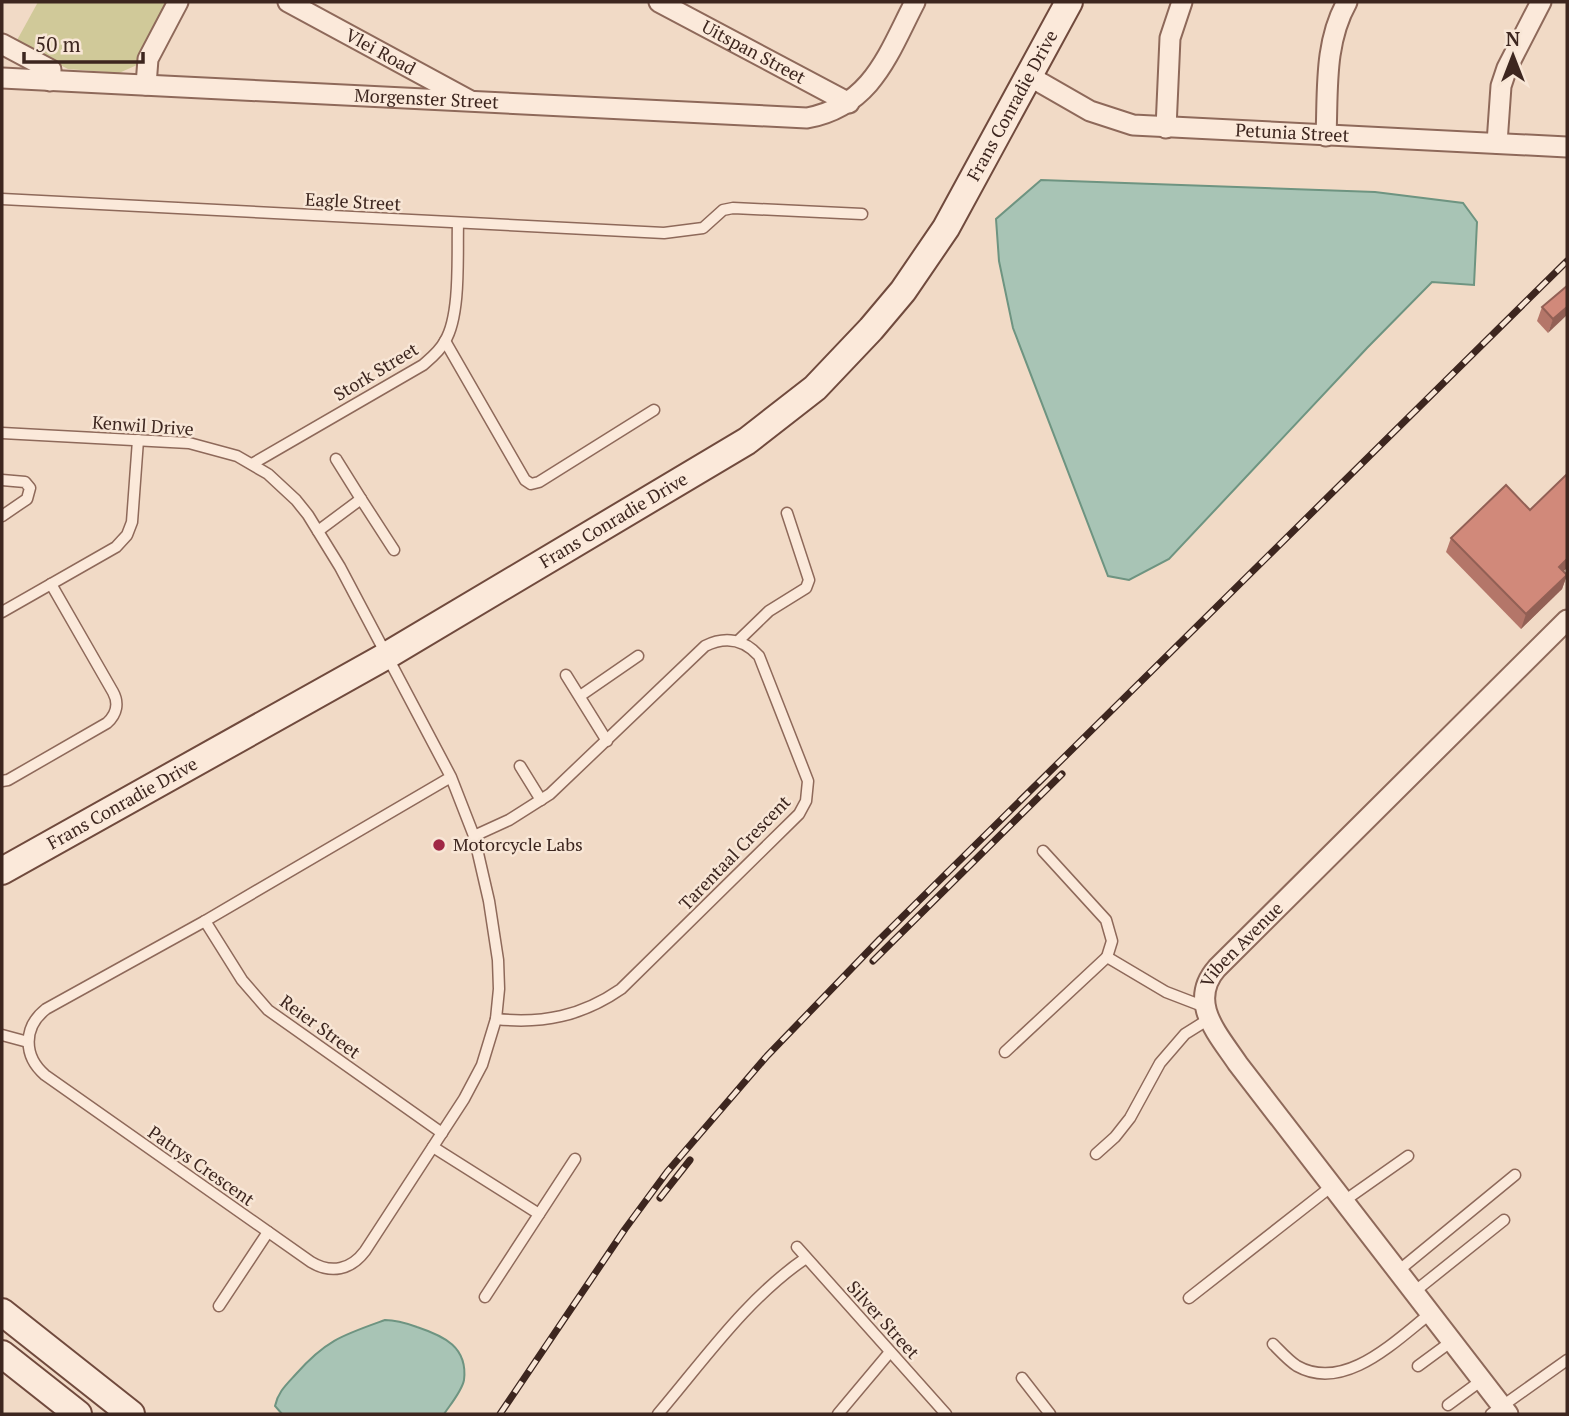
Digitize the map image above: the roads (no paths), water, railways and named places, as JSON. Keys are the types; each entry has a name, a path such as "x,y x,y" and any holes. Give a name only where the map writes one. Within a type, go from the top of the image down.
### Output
{"street":[{"path":"146,85 148,59 178,2"},
{"name":"Vlei Road","path":"288,2 473,102"},
{"name":"Uitspan Street","path":"659,2 849,103"},
{"path":"849,103 873,79 915,2"},
{"name":"Frans Conradie Drive","path":"2,871 386,656 747,441 815,388 895,300 946,228 1069,2"},
{"path":"1166,128 1170,38 1182,2"},
{"path":"1326,136 1329,52 1332,34 1347,2"},
{"path":"1497,143 1501,86 1507,68 1541,2"},
{"path":"2,44 51,70 50,80"},
{"name":"Petunia Street","path":"1029,76 1090,111 1133,125 1567,146"},
{"name":"Morgenster Street","path":"2,78 791,118 821,115 849,103"},
{"name":"Viben Avenue","path":"1501,1412 1482,1380 1238,1064 1207,1013 1204,992 1217,968 1567,620"},
{"path":"2,1312 131,1414"},
{"path":"2,1354 78,1414"}],"lane":[{"name":"Eagle Street","path":"2,200 664,233 703,228 723,210 733,208 862,214"},
{"name":"Stork Street","path":"252,464 423,365 445,341 454,315 458,223"},
{"path":"445,341 525,480 531,484 539,482 654,410"},
{"name":"Kenwil Drive","path":"2,433 189,443 237,456 252,464 268,474 296,500 318,531 340,567 386,656"},
{"path":"2,612 116,547 127,535 133,515 138,440"},
{"path":"336,459 394,550"},
{"path":"2,480 25,482 30,488 27,499 2,516"},
{"path":"318,531 361,499"},
{"path":"474,836 509,820 569,778 705,646 721,640 738,641 769,611 806,588 808,580 787,513"},
{"path":"2,781 107,723 116,710 113,692 51,584"},
{"name":"Tarentaal Crescent","path":"496,1019 531,1021 562,1018 607,999 634,978 803,808 808,794 808,781 763,664 753,650 738,641"},
{"name":"Patrys Crescent","path":"28,1042 34,1064 45,1075 318,1266 334,1269 349,1266 365,1251 464,1099 482,1065 496,1019 499,989 498,960 489,901 474,836 451,777 386,656"},
{"path":"580,696 638,656"},
{"path":"566,675 607,741"},
{"path":"520,766 541,800"},
{"path":"2,1035 28,1042 35,1020 47,1009 205,921 451,777"},
{"path":"1005,1052 1107,957 1112,941 1106,920 1043,851"},
{"name":"Reier Street","path":"205,921 242,980 268,1010 442,1133"},
{"path":"1096,1154 1115,1137 1130,1118 1160,1063 1207,1013 1107,957"},
{"path":"433,1147 539,1214"},
{"path":"1344,1201 1408,1156"},
{"path":"485,1297 575,1159"},
{"path":"1398,1271 1515,1175"},
{"path":"1189,1298 1332,1186"},
{"path":"1414,1292 1504,1220"},
{"path":"219,1306 268,1232"},
{"name":"Silver Street","path":"797,1247 946,1414"},
{"path":"658,1414 749,1306 772,1283 806,1258"},
{"path":"1273,1344 1295,1365 1308,1371 1338,1372 1368,1360 1431,1313"},
{"path":"1418,1366 1452,1341"},
{"path":"838,1414 890,1352"},
{"path":"1501,1412 1567,1360"},
{"path":"1022,1378 1050,1414"},
{"path":"1448,1405 1482,1380"}],"railway":[{"path":"500,1414 625,1229 667,1172 767,1056 880,939 1567,261"},
{"path":"873,961 1062,774"},
{"path":"660,1198 690,1160"}],"place":[{"name":"Motorcycle Labs","path":"439,845"}]}
